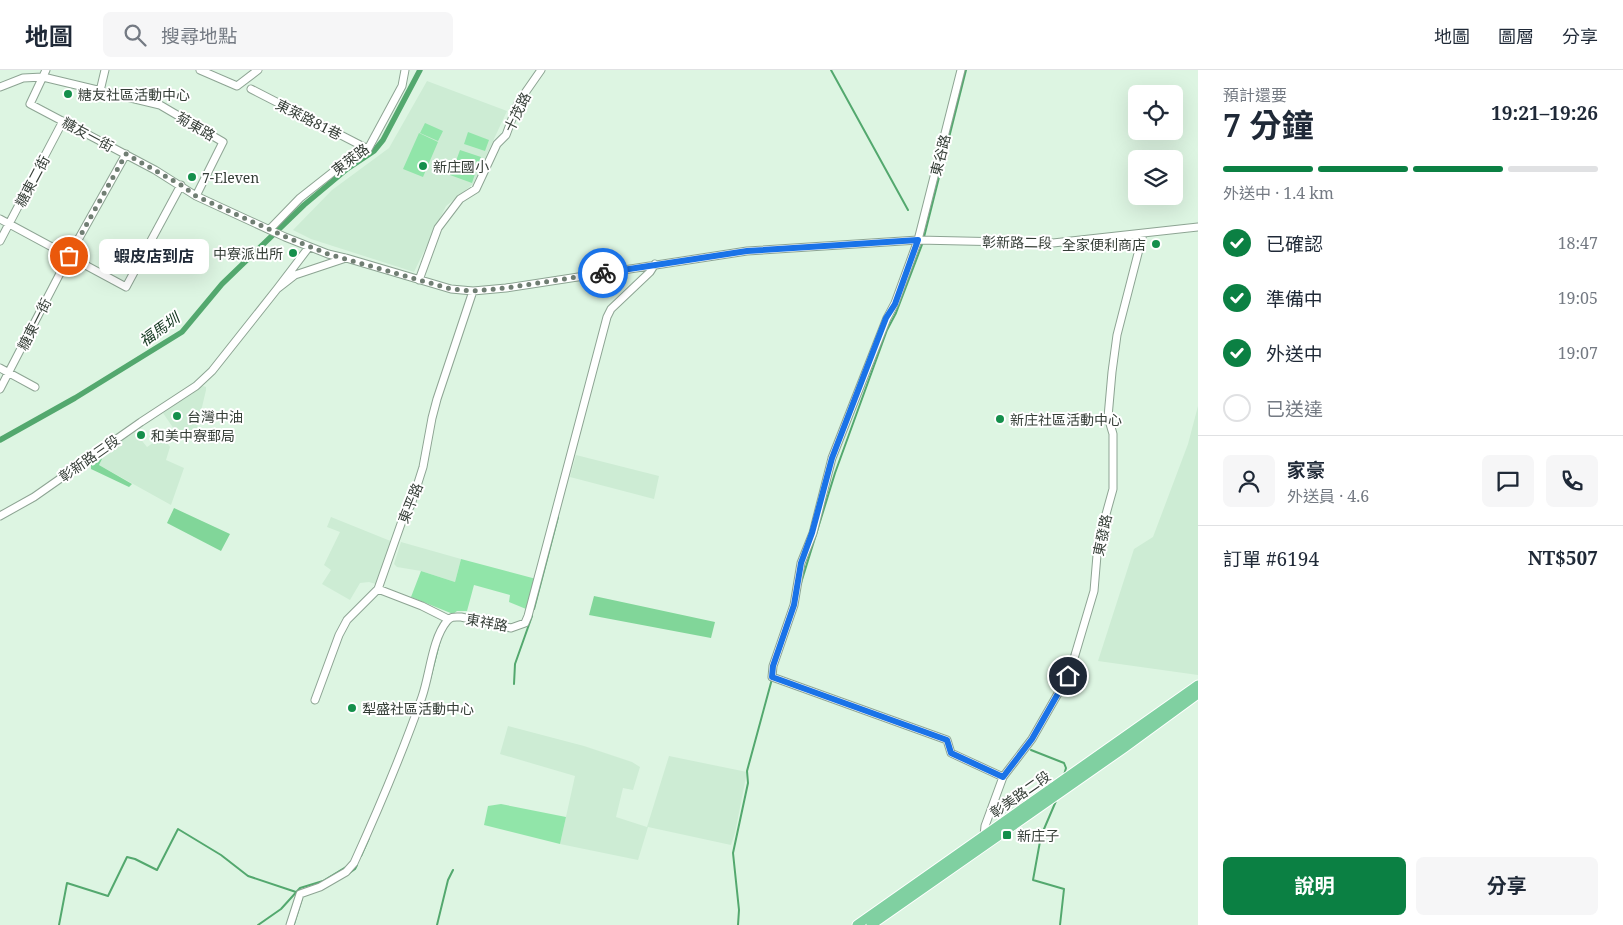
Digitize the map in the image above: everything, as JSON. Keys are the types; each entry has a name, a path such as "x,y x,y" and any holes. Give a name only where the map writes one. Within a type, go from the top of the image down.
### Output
{"main road":[{"name":"彰美路二段","path":"871,925 1198,685"},
{"name":"彰美路二段","path":"857,925 986,840 1198,694"}],"street":[{"path":"43,77 46,70"},
{"path":"100,91 105,70"},
{"path":"200,70 237,86 258,70"},
{"name":"東萊路","path":"272,231 300,198 352,157 368,149 402,86 405,70"},
{"name":"十茂路","path":"419,280 438,228 460,199 476,189 497,144 506,135 518,103 541,70"},
{"name":"東谷路","path":"961,70 922,240 895,304 886,318 832,458 812,533 801,563 794,605 773,666 774,678 947,740 951,753 1003,777"},
{"name":"菊東路","path":"0,87 23,78 43,77 160,105 223,142 196,196"},
{"name":"糖友一街","path":"43,77 30,104 126,154 181,185 196,196"},
{"name":"東萊路81巷","path":"251,89 368,149"},
{"name":"糖東二街","path":"0,241 63,121"},
{"name":"糖東一街","path":"0,389 69,256 126,154"},
{"path":"0,219 126,287 181,185"},
{"path":"196,196 309,247 346,258"},
{"name":"彰新路二段","path":"346,258 451,289 473,291 506,288 747,251 922,240 1053,243 1198,227"},
{"name":"東發路","path":"986,840 985,826 1003,777 1032,739 1068,676 1094,591 1098,543 1112,489 1113,434 1108,418 1117,335 1143,234"},
{"path":"277,289 309,247"},
{"path":"277,289 295,275 346,258"},
{"name":"東祥路","path":"290,925 300,894 326,884 346,872 354,863 403,750 424,690 438,639 448,619 461,617 511,628 525,623 553,525 607,316 611,308 650,272 655,264"},
{"name":"彰新路三段","path":"0,516 34,497 196,386 212,371 277,289"},
{"name":"東平路","path":"315,700 347,620 378,589 402,521 411,506 423,467 437,399 473,291"},
{"path":"0,368 35,387"},
{"path":"378,589 422,606 448,619"}],"shaded area":[{"name":"新庄國小","path":"427,81 507,111 473,184 446,206 414,272 311,239 293,230 332,190 389,148"},
{"path":"203,386 206,387 206,390 195,437 176,432 163,413"},
{"path":"1198,406 1198,675 1098,661 1134,549 1153,537 1188,444"},
{"path":"135,432 147,447 163,436 170,447 166,460 184,468 171,505 99,465 102,459 101,455"},
{"path":"576,455 659,476 654,499 570,477"},
{"path":"331,517 393,542 379,585 369,582 360,583 350,600 322,584 331,570 324,565 340,532 327,527"},
{"path":"401,542 461,559 455,582 421,571 397,567 394,564"},
{"path":"508,726 584,746 632,762 640,767 633,790 623,788 616,817 647,827 669,756 747,772 731,845 648,827 638,860 560,844 575,776 500,754"}],"green space":[{"path":"425,123 443,131 438,141 420,133"},
{"path":"468,132 489,140 485,151 464,144"},
{"path":"419,133 438,142 423,177 403,169"},
{"path":"460,150 481,157 477,169 456,161"},
{"path":"455,164 476,171 472,183 450,175"},
{"path":"101,455 102,459 99,465 132,484 129,487 91,469 91,464"},
{"path":"174,508 230,534 221,551 167,523"},
{"path":"461,559 540,580 531,611 509,602 510,595 474,585 467,611 457,611 453,614 411,597 421,571 455,582"},
{"path":"594,596 715,622 711,638 589,615"},
{"path":"501,804 566,817 560,844 484,825 488,806"}],"waterway":[{"name":"福馬圳","path":"0,440 75,398 182,332 222,284 304,205 347,169 374,151 383,140 420,70"},
{"path":"831,70 908,210"},
{"path":"924,237 966,70"},
{"path":"801,583 835,473 887,330 896,313 923,242"},
{"path":"534,609 558,517"},
{"path":"514,684 515,664 532,616"},
{"path":"430,679 440,640"},
{"path":"738,925 739,910 733,853 748,783 747,771 772,679"},
{"path":"1031,750 1064,763 1066,768 1064,775"},
{"path":"1056,801 1041,836 1033,880 1064,889 1060,925"},
{"path":"59,925 67,883 108,896 127,857 157,870 178,829 221,855 248,876 296,892"},
{"path":"361,856 369,838"},
{"path":"348,874 357,865"},
{"path":"258,925 281,909 300,888 323,881 346,867"},
{"path":"437,925 448,880 453,870"},
{"path":"294,924 303,895"}],"way so far":[{"path":"69,256 126,154 181,185 196,196 309,247 451,289 473,291 506,288 603,273"}],"place":[{"name":"糖友社區活動中心","path":"68,94"},
{"name":"新庄國小","path":"423,166"},
{"name":"7-Eleven","path":"192,177"},
{"name":"全家便利商店","path":"1156,244"},
{"name":"中寮派出所","path":"293,253"},
{"name":"蝦皮店到店","path":"69,256"},
{"name":"台灣中油","path":"177,416"},
{"name":"新庄社區活動中心","path":"1000,419"},
{"name":"和美中寮郵局","path":"141,435"},
{"name":"犁盛社區活動中心","path":"352,708"},
{"name":"新庄子","path":"1007,835"}],"route":[{"path":"603,273 747,251 918,240 895,304 886,318 832,458 827,483 801,563 794,605 773,666 772,677 947,740 951,753 1003,777 1032,739 1068,676"}]}
